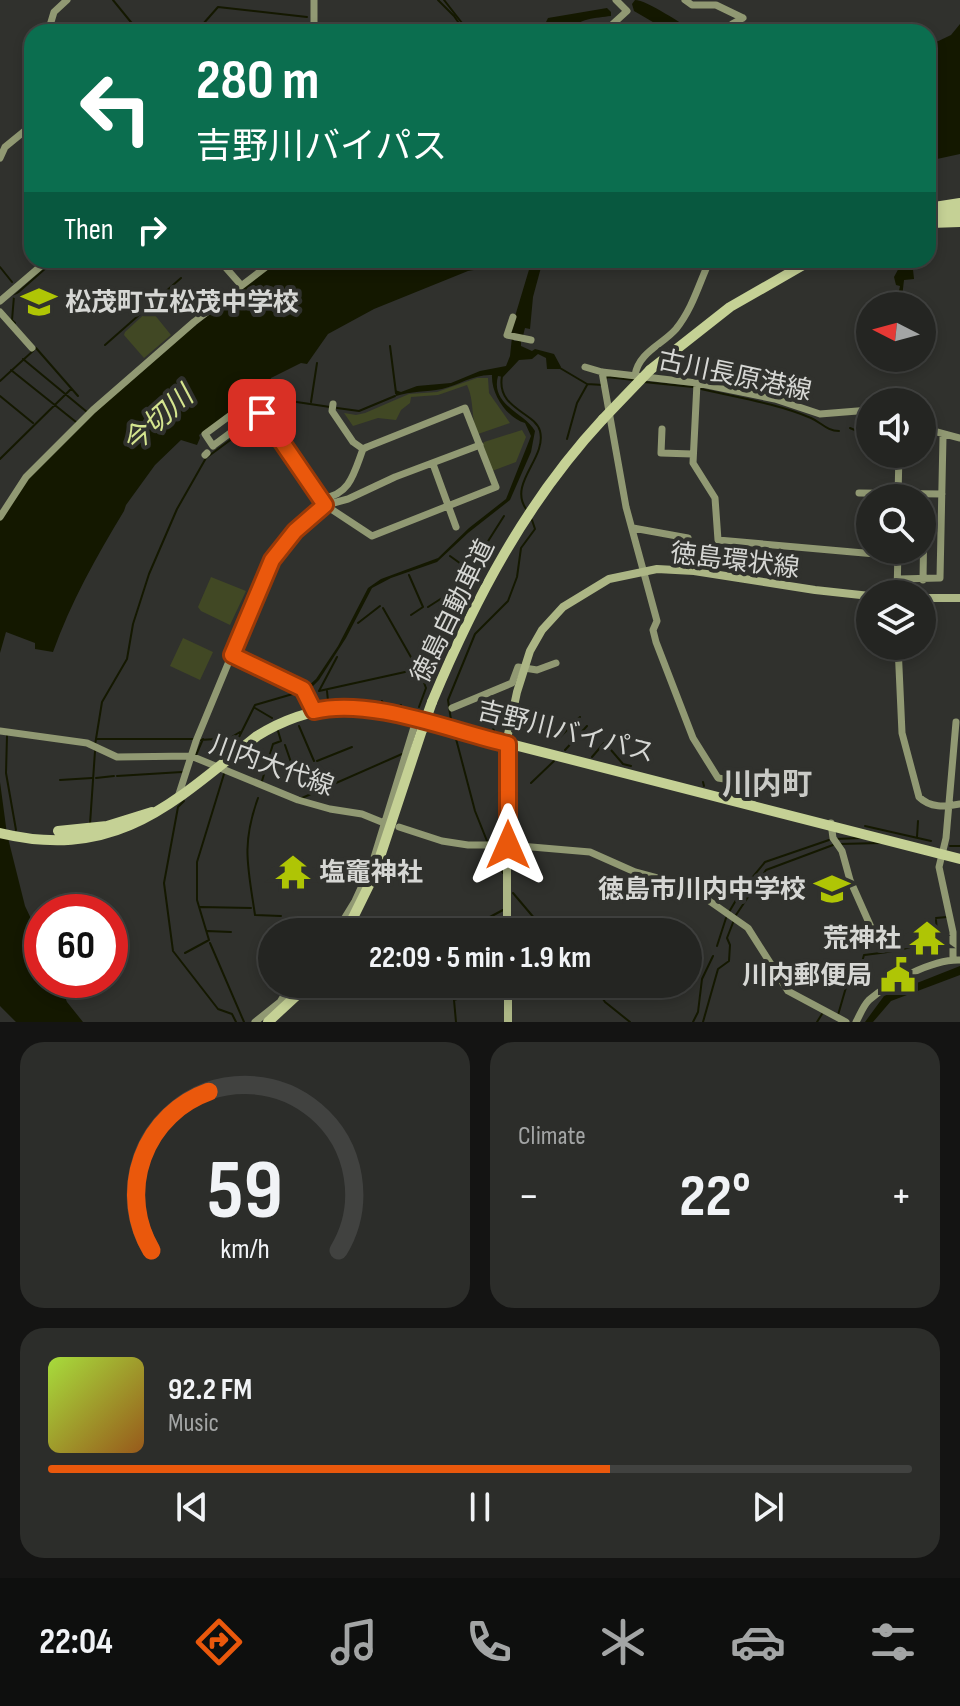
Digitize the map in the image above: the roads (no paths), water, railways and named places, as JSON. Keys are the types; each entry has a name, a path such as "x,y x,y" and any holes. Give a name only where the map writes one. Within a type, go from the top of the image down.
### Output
{"highway":[{"path":"936,214 960,203"},
{"path":"936,216 960,214"},
{"path":"936,218 960,222"},
{"name":"徳島自動車道","path":"355,918 383,853 420,729 505,559 556,479 603,419 650,370 730,307 797,268"},
{"name":"吉野川バイパス","path":"0,831 26,839 67,841 96,836 152,814 179,796 255,731 291,713 350,703 374,705 960,857"},
{"name":"吉野川バイパス","path":"509,741 831,824"},
{"path":"58,846 119,835 138,827 152,814"},
{"path":"58,831 126,824"},
{"path":"268,1022 295,998"}],"main road":[{"name":"徳島環状線","path":"507,918 509,741 526,668 542,630 563,607 601,583 644,572 677,569 856,596"},
{"path":"936,600 960,599"},
{"path":"508,998 508,1022"}],"street":[{"path":"50,24 54,12 67,0"},
{"path":"314,0 314,24"},
{"path":"613,24 627,11 616,0"},
{"path":"685,0 692,5 716,5 743,18 732,24"},
{"path":"0,158 5,147 24,132"},
{"path":"0,301 39,268"},
{"path":"226,268 241,285"},
{"path":"0,517 34,468 93,410 185,330 264,268"},
{"name":"古川長原港線","path":"707,268 689,309 675,330 638,362 635,375 697,383 775,399 820,414 856,411"},
{"path":"0,312 32,348"},
{"path":"513,317 507,335 531,340"},
{"path":"585,367 635,375"},
{"path":"602,372 626,507 657,621 653,630 656,642 693,738 718,778 749,785 752,802"},
{"path":"697,383 692,454 694,468 715,498 718,540 856,550"},
{"path":"179,796 194,757 197,739 272,560 324,502 344,491 363,449 465,408 496,487 372,536 324,502 260,411 251,400 205,434 210,450 260,411"},
{"path":"333,408 353,442 363,449"},
{"path":"227,418 235,429"},
{"path":"662,429 661,453 692,454"},
{"path":"936,432 960,438"},
{"path":"898,564 898,579 940,578 943,437"},
{"path":"324,502 348,499 395,477 480,445"},
{"path":"433,464 456,527"},
{"path":"936,494 942,494"},
{"path":"936,514 941,514"},
{"path":"633,528 688,538"},
{"path":"923,564 923,580"},
{"path":"232,655 305,690 314,709"},
{"path":"899,660 902,733 917,792 925,802 948,806 960,804"},
{"path":"452,708 512,683 518,668 540,669 556,663"},
{"path":"856,1022 869,1000 888,987 930,964 957,960 940,876 956,722"},
{"path":"345,918 369,871 420,729"},
{"name":"川内大代線","path":"0,731 95,746 117,757 194,757 298,800 362,814 387,824"},
{"path":"831,824 850,880 878,943"},
{"path":"399,827 442,841 590,852 635,872 676,883 705,898 752,933 788,991 846,1022"},
{"path":"255,1022 282,998"}],"water":[{"path":"635,0 641,1 683,24 656,24 634,11 632,4"},
{"path":"607,8 611,12 611,16 578,24 542,24 548,18"},
{"path":"960,24 960,154 936,161 936,42 951,35"},
{"name":"今切川","path":"485,268 468,271 374,309 328,334 307,364 301,363 271,378 269,384 199,435 197,445 181,440 155,465 126,505 76,598 53,652 35,649 35,643 6,632 0,653 0,521 30,475 93,413 161,353 265,270"},
{"path":"530,268 541,268 533,297 530,329 525,328 523,336 510,333"},
{"path":"899,268 913,268 914,279 904,280 903,292 899,292 900,286 896,285 894,277"},
{"path":"512,337 532,351 554,354 561,367 547,369 546,358 538,354 532,359 519,360 503,377 498,376 499,394 535,431 531,452 510,500 437,562 372,588 346,638 319,680 308,691 306,688 316,679 338,646 368,588 381,579 438,558 506,499 531,436 525,423 513,417 502,405 494,391 492,375 436,390 396,396 395,390 401,392 417,386 451,383 480,371 506,366"},
{"path":"0,782 7,834 24,902 24,998 65,998 83,1022 16,1022 0,1006"},
{"path":"960,966 960,975 891,1001 873,1022 865,1022 884,996"}],"waterway":[{"path":"113,0 132,24"},
{"path":"438,0 460,24"},
{"path":"444,0 463,24"},
{"path":"203,24 218,7 307,17"},
{"path":"0,267 12,282"},
{"path":"15,323 12,320 14,296 46,268"},
{"path":"105,345 181,278"},
{"path":"390,346 396,393"},
{"path":"36,348 78,396"},
{"path":"0,381 34,350"},
{"path":"23,359 87,412"},
{"path":"311,402 317,363"},
{"path":"560,368 587,384 603,385"},
{"path":"11,370 76,422"},
{"path":"502,376 505,396 540,431 538,451 522,490 526,509"},
{"path":"606,379 634,380"},
{"path":"644,382 693,387"},
{"path":"567,439 577,403 587,385"},
{"path":"0,459 71,389"},
{"path":"701,389 784,408 839,431"},
{"path":"0,396 33,423"},
{"path":"337,408 359,411 395,396"},
{"path":"265,414 290,401 330,407"},
{"path":"95,745 102,702 127,659 133,624 149,574 177,509 206,458 260,418"},
{"path":"850,428 856,431"},
{"path":"471,568 504,516"},
{"path":"451,720 448,700 475,634 508,601 517,577 521,548 535,529 532,520"},
{"path":"450,556 468,569"},
{"path":"428,607 453,591 469,570"},
{"path":"409,575 423,607 411,615"},
{"path":"358,623 380,606"},
{"path":"383,608 416,666"},
{"path":"337,657 319,691 405,672"},
{"path":"419,707 426,688 420,672"},
{"path":"224,752 239,737 255,705 303,691"},
{"path":"327,691 328,701"},
{"path":"485,698 494,731"},
{"path":"397,708 401,705"},
{"path":"255,708 272,718"},
{"path":"560,737 580,717"},
{"path":"299,726 314,761"},
{"path":"565,750 587,726"},
{"path":"262,781 273,744 281,741 278,731"},
{"path":"200,740 230,738 240,732"},
{"path":"455,735 475,811 487,841"},
{"path":"7,736 6,773 16,830"},
{"path":"96,739 194,739"},
{"path":"196,755 203,739"},
{"path":"592,757 604,743"},
{"path":"605,743 623,764 631,766"},
{"path":"285,745 293,768"},
{"path":"317,761 352,747"},
{"path":"90,824 95,751"},
{"path":"302,798 402,754"},
{"path":"531,783 554,761"},
{"path":"117,776 182,772"},
{"path":"185,953 209,940 197,900 197,862 224,774"},
{"path":"96,778 114,776"},
{"path":"60,780 92,778"},
{"path":"703,782 704,786"},
{"path":"258,798 248,843 248,869 255,915 281,916"},
{"path":"184,801 178,807 164,883 173,951 218,1009 232,1014 236,1022"},
{"path":"917,837 918,821"},
{"path":"865,826 931,841"},
{"path":"835,839 861,838"},
{"path":"729,912 765,862 829,840"},
{"path":"839,844 881,843"},
{"path":"736,915 766,870 833,845"},
{"path":"950,846 960,846"},
{"path":"490,847 503,873"},
{"path":"513,893 534,918"},
{"path":"200,907 251,908"},
{"path":"488,918 503,910"},
{"path":"936,918 947,917"},
{"path":"717,946 726,918"},
{"path":"703,1022 718,969 729,961 727,938 734,920"},
{"path":"854,967 862,962 864,955 916,945 916,934 937,931 936,920"},
{"path":"207,931 231,932"},
{"path":"210,943 244,1022"},
{"path":"693,1022 698,1012 702,979 713,956"},
{"path":"838,1015 851,970"},
{"path":"456,1022 454,1000 460,998"},
{"path":"602,998 630,1022"},
{"path":"817,1022 822,1014"}],"place":[{"name":"松茂町立松茂中学校","path":"39,302"},
{"name":"塩竈神社","path":"293,872"},
{"name":"徳島市川内中学校","path":"832,889"},
{"name":"荒神社","path":"927,938"},
{"name":"川内郵便局","path":"898,975"}],"district":[{"name":"川内町","path":"767,784"}]}
